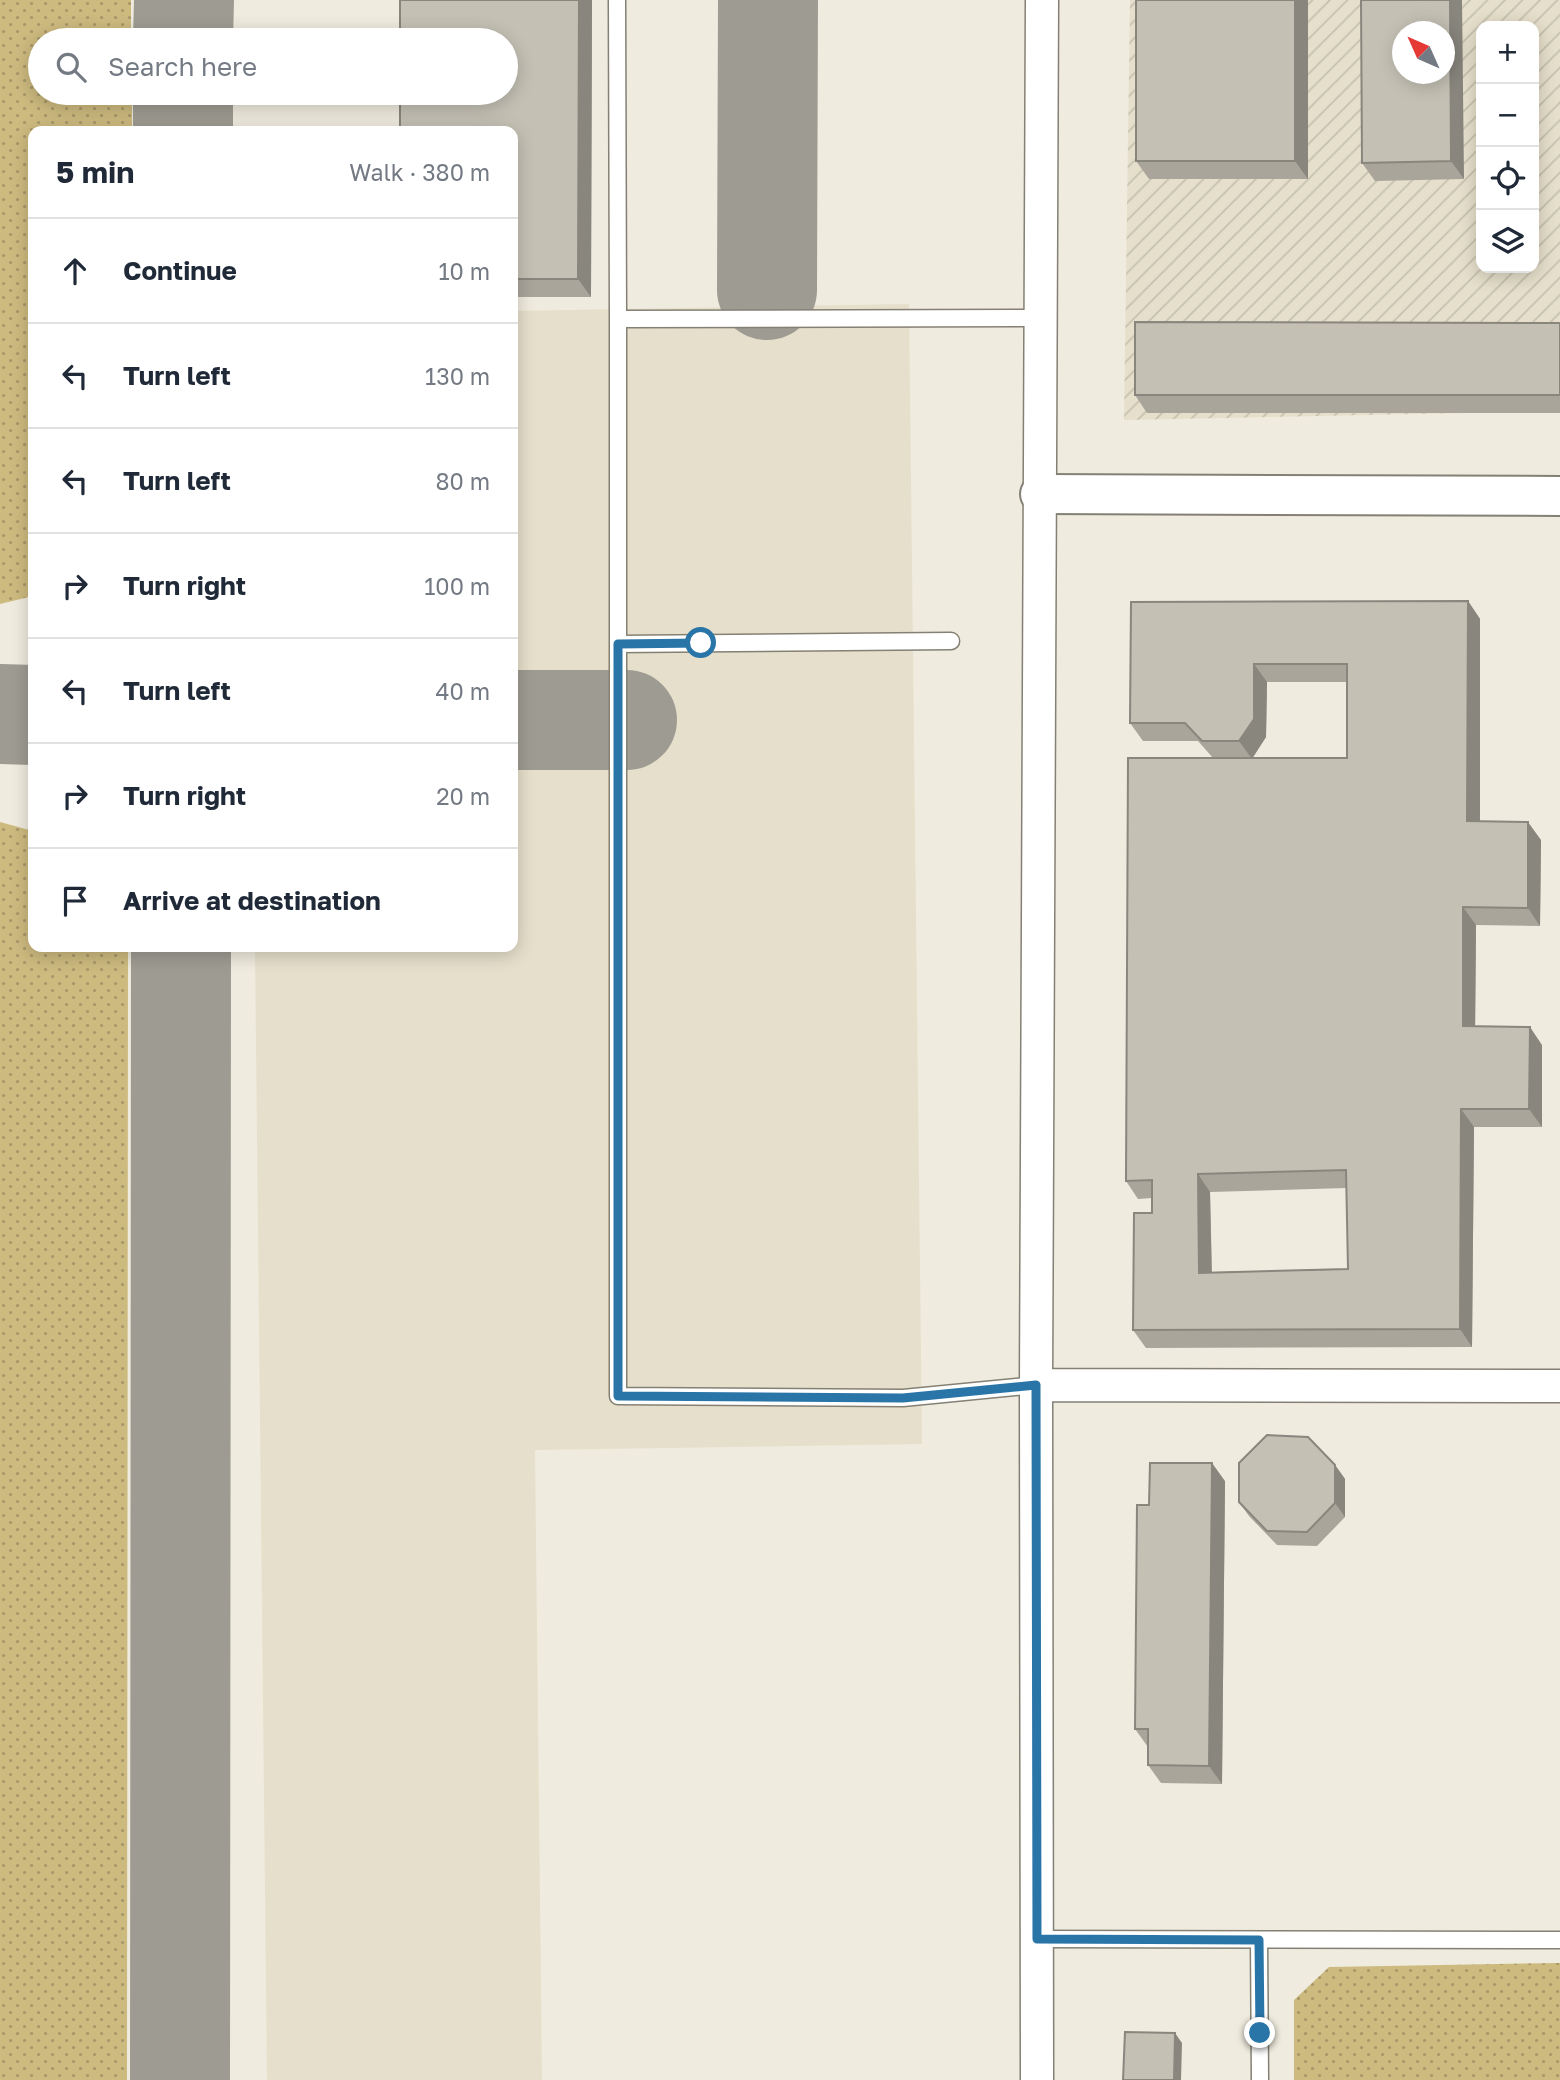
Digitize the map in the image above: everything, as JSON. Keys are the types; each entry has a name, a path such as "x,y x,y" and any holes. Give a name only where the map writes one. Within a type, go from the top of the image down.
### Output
{"street":[{"path":"1037,2080 1036,1385 1042,0"},
{"path":"1040,494 1560,496"},
{"path":"1036,1385 1560,1386"}],"lane":[{"path":"617,0 618,1396 903,1398 1036,1385"},
{"path":"618,319 1041,318"},
{"path":"618,644 951,641"},
{"path":"1037,1939 1560,1940"},
{"path":"1259,1940 1261,2080"}],"shaded area":[{"path":"0,0 131,0 131,28 28,28 28,105 132,105 132,126 28,126 28,597 0,604"},
{"path":"1130,0 1560,0 1560,411 1124,420"},
{"path":"909,304 922,1444 535,1450 542,2080 267,2080 255,952 518,952 518,311"},
{"path":"0,822 28,830 28,952 128,952 127,2080 0,2080"},
{"path":"1560,1963 1560,2080 1294,2080 1294,2000 1329,1967"}],"building":[{"path":"400,0 579,0 578,279 518,279 518,126 400,126 400,105 518,105 518,28 400,28"},
{"path":"1136,0 1295,0 1295,161 1136,161"},
{"path":"1361,0 1450,0 1450,21 1392,21 1392,84 1451,84 1451,161 1362,163"},
{"path":"1135,322 1560,323 1560,395 1135,395"},
{"path":"1468,601 1467,821 1528,822 1528,908 1463,907 1463,1026 1530,1027 1529,1109 1461,1109 1460,1329 1133,1330 1134,1213 1152,1213 1152,1180 1126,1181 1128,758 1347,758 1347,664 1254,664 1254,719 1239,741 1202,741 1185,723 1130,723 1131,602","holes":["1346,1170 1348,1269 1199,1273 1198,1174"]},
{"path":"1267,1435 1308,1437 1335,1465 1335,1503 1307,1532 1267,1531 1239,1502 1239,1463"},
{"path":"1150,1463 1212,1463 1209,1766 1148,1765 1148,1729 1135,1729 1137,1505 1149,1505"},
{"path":"1125,2032 1175,2033 1174,2080 1123,2080"}],"taxiway":[{"path":"183,28 184,0"},
{"path":"767,290 768,0"},
{"path":"183,105 183,126"},
{"path":"0,714 28,715"},
{"path":"518,720 627,720"},
{"path":"180,2080 181,952"}],"route":[{"path":"701,643 618,644 618,1396 903,1398 1036,1385 1037,1939 1259,1940 1260,2033"}]}
